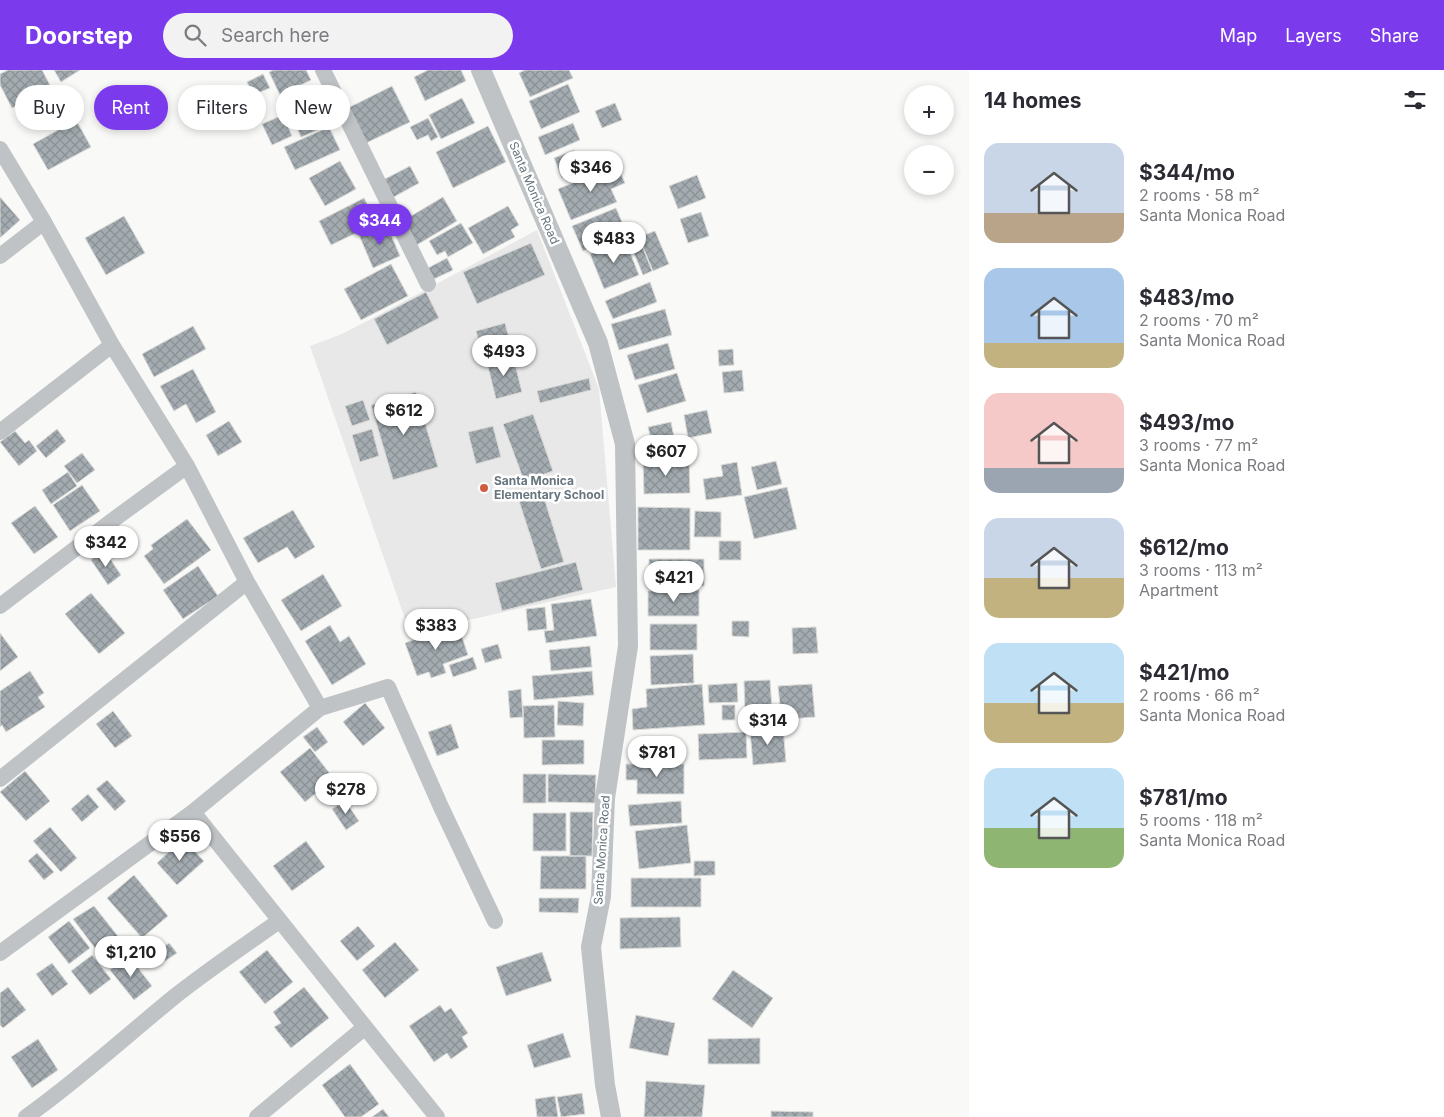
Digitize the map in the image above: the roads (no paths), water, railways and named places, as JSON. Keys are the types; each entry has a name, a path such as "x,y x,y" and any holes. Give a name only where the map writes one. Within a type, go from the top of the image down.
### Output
{"street":[{"path":"323,70 428,284"},
{"name":"Santa Monica Road","path":"481,70 598,343 625,444 628,646 605,798 601,896 591,947 605,1085 611,1117"},
{"path":"0,149 44,222 112,346 187,466 247,582 320,708"},
{"path":"0,256 44,222"},
{"path":"0,432 112,346"},
{"path":"0,606 187,466"},
{"path":"0,779 247,582"},
{"path":"0,953 193,812 320,708 388,687 441,808 495,921"},
{"path":"193,812 437,1117"},
{"path":"26,1117 56,1096 175,996 279,921"},
{"path":"257,1117 364,1028"}],"place":[{"name":"Santa Monica Elementary School","path":"484,488"}]}
